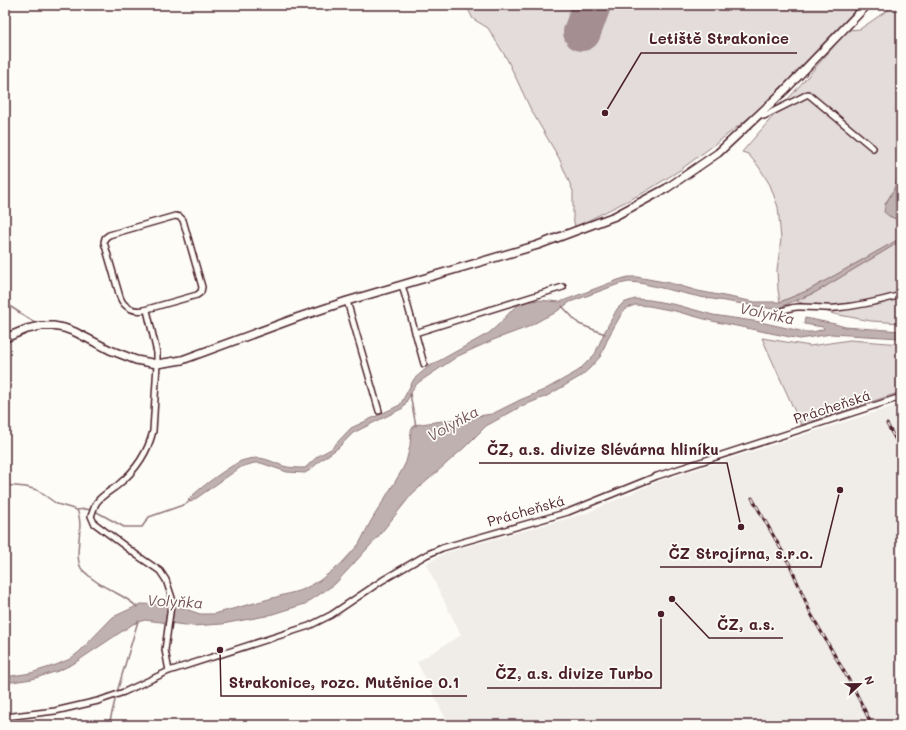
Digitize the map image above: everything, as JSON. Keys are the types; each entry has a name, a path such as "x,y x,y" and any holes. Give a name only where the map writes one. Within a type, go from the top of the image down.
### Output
{"street":[{"path":"5,338 27,329 41,326 53,326 75,332 110,350 136,360 157,364 182,360 299,317 538,244 615,216 667,188 718,153 785,90 867,5"},
{"path":"760,113 764,116 808,94 873,148"},
{"path":"178,216 183,220 202,287 202,292 198,295 147,310 133,310 126,306 122,300 104,240 106,236 109,235 178,216"},
{"path":"402,285 424,364"},
{"path":"415,333 563,287"},
{"path":"781,312 789,307 834,308 851,306 901,294"},
{"path":"347,302 379,411"},
{"path":"147,310 157,353 153,431 151,439 141,461 134,470 97,502 91,516 94,523 162,574 170,587 172,601 165,654 169,670"},
{"name":"Prácheňská","path":"5,717 67,709 124,692 169,670 294,631 321,620 394,574 426,555 442,548 568,512 657,476 901,397"}],"shaded area":[{"path":"466,5 860,5 760,109 714,145 680,170 645,192 575,227 573,217 573,191 559,158 531,110 507,59 488,28 473,19"},
{"path":"895,5 901,5 901,170 893,191 885,204 889,216 901,221 901,238 809,290 780,302 777,270 781,239 778,207 770,185 759,167 748,154 742,152 848,30 860,29"},
{"path":"901,241 901,323 871,321 834,314 796,301 816,292"},
{"path":"762,338 810,346 850,340 901,344 901,392 801,425"},
{"path":"901,404 901,725 449,725 417,662 461,635 426,564 445,553 584,514 657,482"}],"water":[{"path":"901,163 901,221 884,212 886,204 895,188"},
{"path":"901,238 901,241 816,292 783,306 780,310 700,297 640,283 629,282 619,284 570,302 553,314 528,327 493,340 458,356 419,382 414,387 403,408 353,433 338,448 305,473 287,472 261,463 254,463 241,467 191,502 188,500 213,479 243,460 259,458 286,467 305,468 318,456 331,449 351,428 400,405 414,379 428,367 489,333 521,303 538,300 560,302 628,277 637,277 670,283 698,291 755,302 780,302 809,290"},
{"name":"Volyňka","path":"635,299 677,305 713,315 760,322 805,332 813,332 824,329 823,327 804,324 805,318 845,327 901,331 901,338 831,334 800,339 712,321 649,306 635,305 627,308 622,313 609,336 600,357 590,368 581,376 547,396 522,406 486,426 465,447 412,494 377,538 335,584 305,604 266,616 222,624 193,626 145,620 133,624 73,664 58,671 32,679 5,683 5,677 31,673 70,659 79,652 113,617 141,604 177,606 200,614 214,614 302,590 319,581 341,564 359,544 406,462 410,446 411,431 414,425 492,414 544,390 578,371 595,354 617,309 623,303"}],"waterway":[{"path":"5,294 11,307 37,324"},
{"path":"562,306 579,324 605,334"},
{"path":"410,394 416,426"},
{"path":"5,485 26,487 37,490 57,504 77,510 91,510"},
{"path":"95,511 124,527 142,527 149,517 186,504 190,501"},
{"path":"77,510 80,524 78,555 81,568 94,580 125,598 137,607"},
{"path":"117,692 138,621"},
{"path":"109,725 116,696"}],"runway":[{"path":"582,32 592,5"}],"railway":[{"path":"887,424 901,449"},
{"path":"752,498 790,565 811,614 854,689 872,725"}],"place":[{"name":"Letiště Strakonice","path":"605,113"},
{"name":"ČZ Strojírna, s.r.o.","path":"840,490"},
{"name":"ČZ, a.s. divize Slévárna hliníku","path":"741,527"},
{"name":"ČZ, a.s.","path":"672,599"},
{"name":"ČZ, a.s. divize Turbo","path":"661,614"},
{"name":"Strakonice, rozc. Mutěnice 0.1","path":"220,650"}]}
